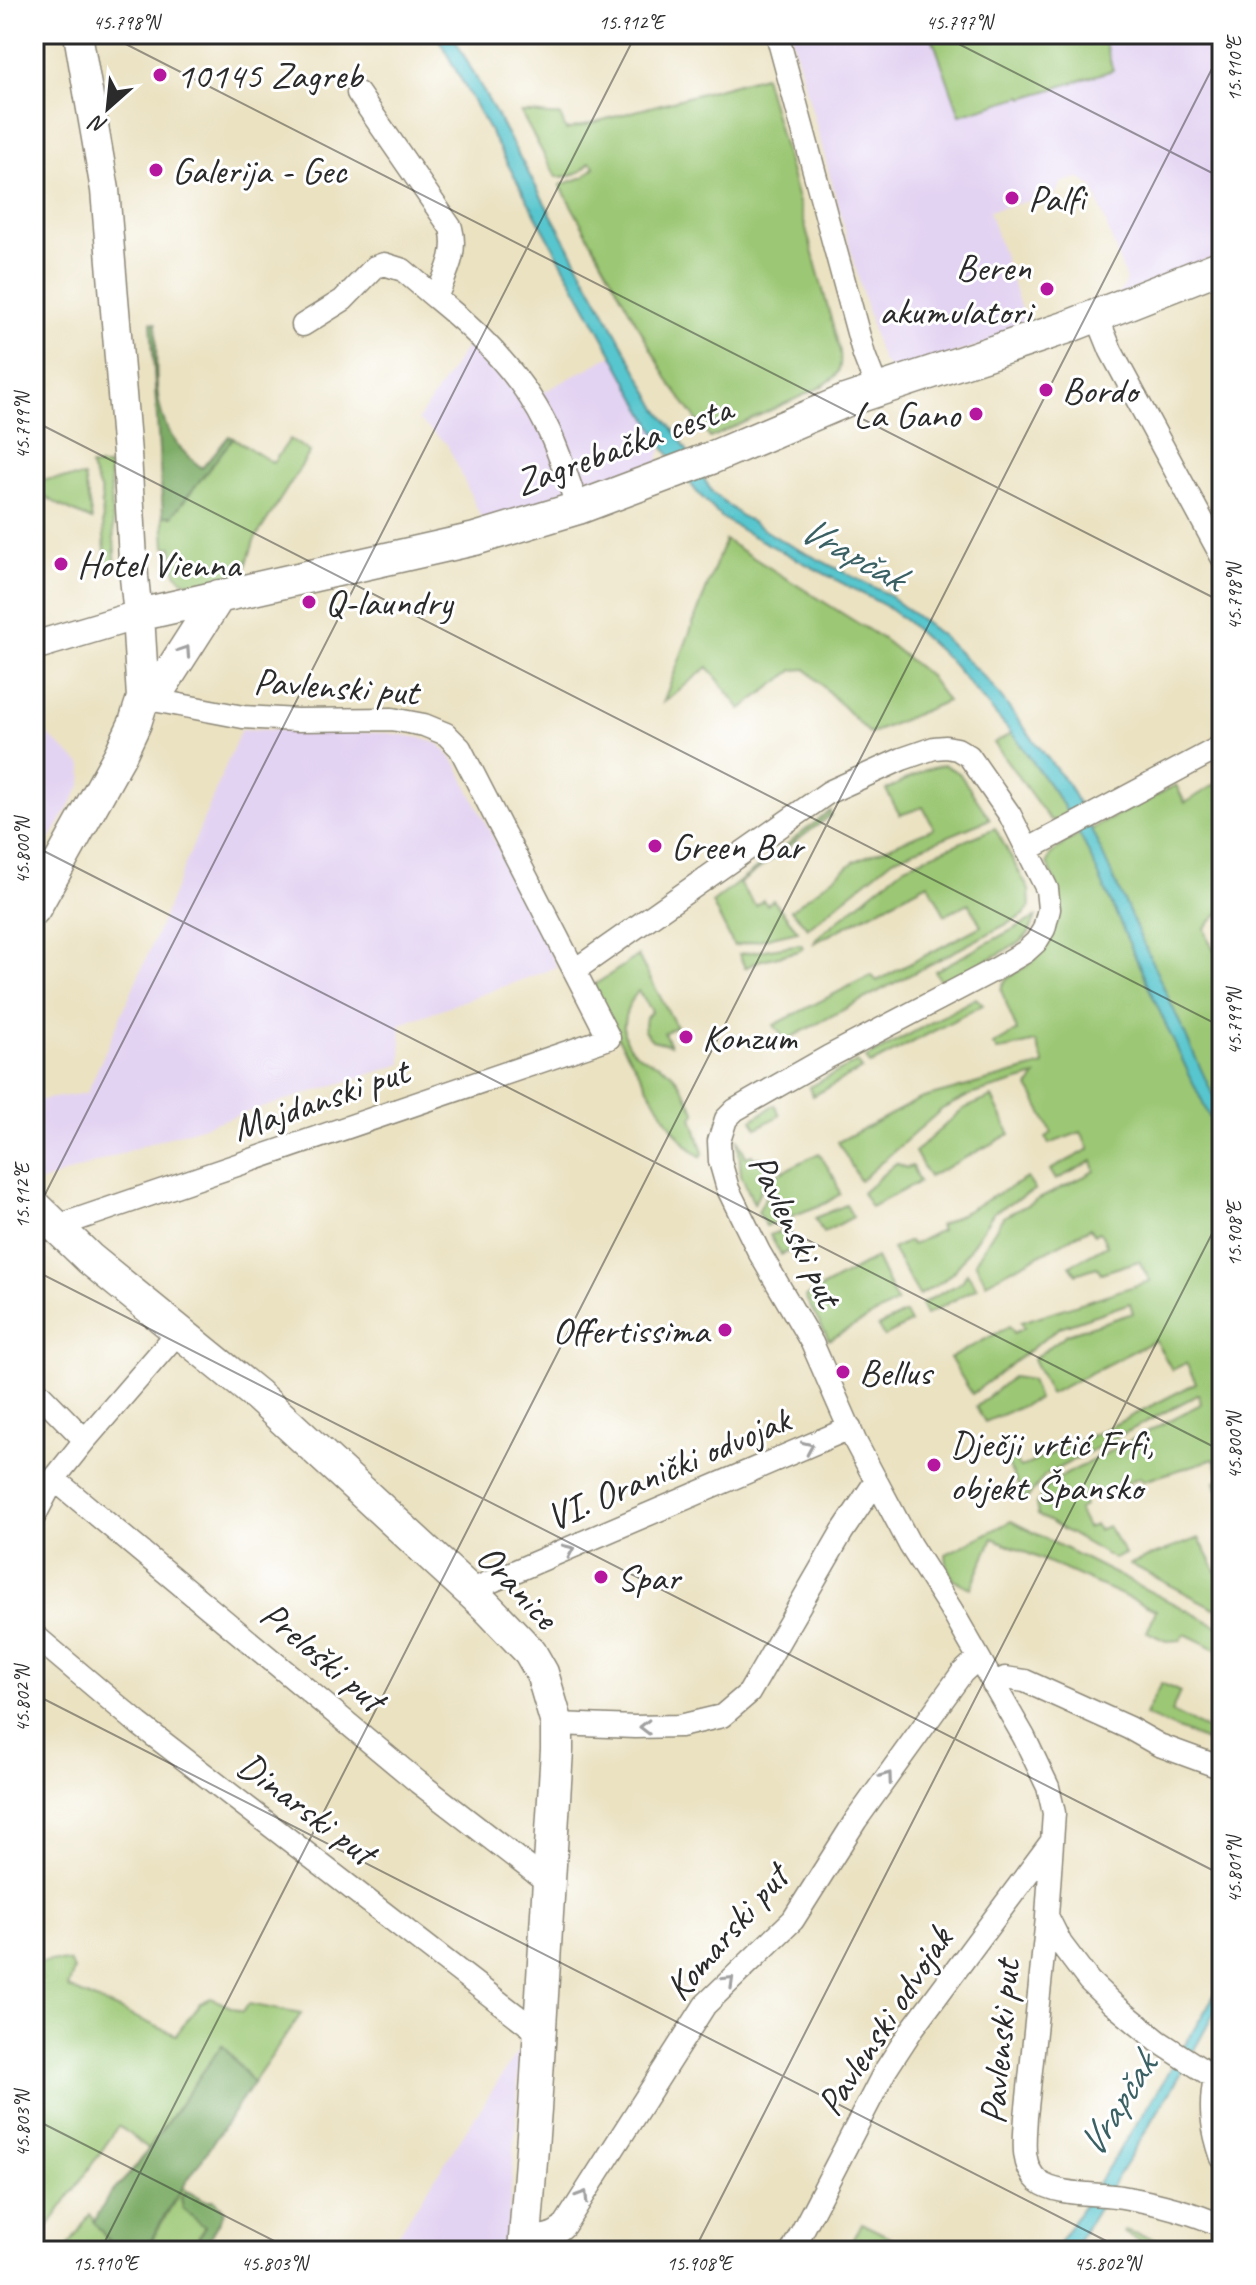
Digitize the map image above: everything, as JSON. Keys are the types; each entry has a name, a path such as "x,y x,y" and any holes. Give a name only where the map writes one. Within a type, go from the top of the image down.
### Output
{"main road":[{"name":"Zagrebačka cesta","path":"138,615 475,539 578,508 711,458 845,401 1065,328 1222,266"},
{"path":"143,698 162,685 219,596"},
{"path":"34,909 130,736 143,698 138,615"},
{"name":"Oranice","path":"45,1216 90,1259 268,1405 473,1593 530,1652 542,1673 557,1724 550,1884 525,2245"}],"street":[{"path":"78,34 105,190 138,615"},
{"path":"777,34 864,355 878,391"},
{"path":"358,93 451,228 454,249 436,298"},
{"path":"303,325 343,300 375,267 384,264 403,270 472,327 524,389 547,427 578,508"},
{"path":"1096,314 1111,351 1222,557"},
{"name":"Zagrebačka cesta","path":"34,646 138,615"},
{"name":"Pavlenski put","path":"143,698 243,717 392,719 424,725 446,734 460,748 609,1038"},
{"path":"1027,850 1222,746"},
{"name":"Pavlenski put","path":"575,970 829,792 902,759 934,748 957,749 969,756 1010,815 1047,889 1049,909 1044,929 1036,942 1025,952 735,1110 722,1127 720,1161 728,1189 759,1252 812,1343 876,1481 910,1545 952,1611 1025,1739 1048,1787 1054,1813 1053,1840 1026,2117 1025,2150 1031,2173 1047,2187 1120,2196 1184,2210 1222,2226"},
{"name":"Majdanski put","path":"45,1216 609,1038"},
{"path":"34,1517 54,1479 179,1331"},
{"path":"34,1388 85,1440"},
{"name":"VI. Oranički odvojak","path":"473,1593 483,1585 850,1428"},
{"name":"Preloški put","path":"54,1479 418,1782 550,1884"},
{"path":"557,1724 680,1726 722,1716 749,1693 842,1532 876,1481"},
{"name":"Dinarski put","path":"34,1635 151,1733 539,2033"},
{"name":"Komarski put","path":"525,2245 557,2233 564,2226 705,2005 793,1920 856,1820 962,1673 978,1658"},
{"path":"993,1684 1005,1678 1025,1681 1129,1728 1159,1745 1222,1768"},
{"name":"Pavlenski odvojak","path":"792,2251 885,2071 913,2028 1053,1840"},
{"name":"Pavlenski put","path":"1047,1916 1061,1944 1089,1981 1151,2036 1212,2070 1213,2132 1222,2158"}],"shaded area":[{"path":"791,34 931,34 960,114 1023,95 1025,98 1113,70 1102,34 1222,34 1222,254 1116,297 1126,280 1093,187 1079,178 1062,182 1056,194 989,211 1030,329 899,372 888,367 878,349"},
{"path":"472,338 525,402 613,355 663,446 658,458 662,466 485,526 447,444 418,420"},
{"path":"34,723 83,766 82,784 34,867"},
{"path":"241,729 388,733 439,744 457,765 557,967 400,1024 402,1064 150,1143 36,1184 34,1101 87,1093"},
{"path":"520,2048 505,2251 387,2251"}],"green space":[{"path":"931,34 1102,34 1113,70 960,115"},
{"path":"764,76 840,352 840,365 834,378 819,388 710,438 671,385 560,185 584,177 595,167 590,162 575,174 556,177 521,113 560,115 566,130"},
{"path":"151,322 156,323 159,403 172,437 202,468 229,436 233,438 172,516 163,516"},
{"path":"233,438 273,463 290,439 310,452 254,541 244,573 204,583 185,581 178,576 174,567 172,547 165,547 163,516 172,516"},
{"path":"90,466 109,466 116,569 106,567 101,492"},
{"path":"84,477 92,520 34,490 34,480"},
{"path":"725,540 883,639 928,675 947,701 870,734 806,669 794,670 741,709 708,667 663,703"},
{"path":"1012,733 1069,816 1058,822 1049,819 994,743"},
{"path":"944,765 959,773 990,819 893,859 808,928 791,910 855,861 934,828 923,807 900,815 886,790 925,770"},
{"path":"1222,780 1222,910 1205,928 1222,963 1222,1479 1214,1459 1143,1481 1140,1477 1111,1494 1107,1488 1082,1500 1084,1506 1078,1510 1087,1528 1095,1525 1098,1530 1108,1526 1125,1554 1114,1559 1038,1515 1036,1504 1051,1482 1201,1404 1199,1394 1045,1475 1026,1500 999,1448 1007,1444 1020,1468 1108,1428 1196,1383 1186,1363 1172,1370 1155,1340 1050,1394 1033,1359 1067,1334 1133,1313 1130,1303 1060,1327 972,1394 950,1358 1010,1326 1014,1333 1024,1328 1021,1322 1150,1281 1139,1261 1101,1273 1097,1267 1076,1274 1070,1265 1107,1245 1100,1232 1095,1234 1090,1228 986,1283 975,1262 1003,1217 1095,1171 1092,1161 1056,1180 1050,1170 1090,1149 1081,1132 1049,1144 1046,1137 1052,1133 1029,1087 1036,1076 970,1095 942,1109 860,1181 838,1142 920,1099 1044,1065 1036,1042 997,1051 993,1045 1017,1031 1001,990 1003,985 1044,950 1058,920 1059,897 1047,863 1050,855 1066,842 1176,785 1185,803"},
{"path":"830,811 831,815 739,884 756,906 763,900 767,905 773,900 798,931 734,946 712,903"},
{"path":"995,828 1029,890 1030,906 1024,915 786,1040 774,1025 871,975 877,981 981,926 969,903 945,915 928,883 814,943 816,938 905,866"},
{"path":"1036,917 1021,942 942,985 935,971"},
{"path":"801,944 803,948 799,951 758,961 745,968 739,954"},
{"path":"638,956 676,1026 664,1033 670,1045 652,1040 644,1031 646,1018 652,1011 638,991 625,1016 624,1034 633,1050 662,1066 683,1088 696,1113 692,1117 703,1153 701,1157 682,1140 667,1120 616,1034 594,988"},
{"path":"976,998 983,1005 870,1065 866,1058"},
{"path":"857,1062 862,1069 813,1096 809,1087"},
{"path":"992,1097 1010,1134 929,1177 915,1152 963,1109"},
{"path":"775,1105 780,1115 757,1128 752,1120"},
{"path":"738,1138 746,1157 759,1157 768,1172 754,1204 741,1175"},
{"path":"819,1153 840,1194 826,1203 766,1226 758,1212 772,1177"},
{"path":"896,1163 906,1168 912,1166 919,1182 871,1207 862,1193"},
{"path":"1027,1178 1035,1190 994,1212 956,1269 942,1282 919,1295 892,1249 909,1241 912,1245 941,1230 939,1226"},
{"path":"846,1205 853,1217 823,1233 815,1218"},
{"path":"788,1228 797,1247 781,1255 770,1235"},
{"path":"876,1258 897,1302 829,1340 805,1297"},
{"path":"967,1273 977,1288 926,1315 921,1304 962,1282"},
{"path":"905,1313 910,1323 884,1337 878,1327"},
{"path":"1012,1377 1031,1380 1038,1399 985,1422 976,1407"},
{"path":"1222,1479 1222,1488 1217,1489 1215,1482"},
{"path":"1011,1521 1222,1628 1222,1652 1185,1634 1181,1640 1166,1641 1147,1632 1156,1610 993,1538 971,1588 955,1579 949,1572 946,1554"},
{"path":"1199,1538 1222,1582 1222,1603 1214,1608 1130,1564"},
{"path":"1161,1683 1180,1692 1171,1712 1222,1737 1222,1748 1145,1715"},
{"path":"69,1962 74,1970 68,1988 176,2035 200,2003 211,1998 242,2012 249,2004 301,2014 253,2083 222,2045 148,2149 119,2126 35,2245 42,2251 34,2251 34,1964"},
{"path":"222,2045 253,2083 167,2211 145,2251 110,2251 112,2246 94,2222 108,2197 135,2168"},
{"path":"183,2187 187,2191 181,2197 183,2209 205,2226 190,2251 145,2251"},
{"path":"187,2191 204,2200 214,2200 225,2211 202,2251 190,2251 205,2227 183,2209 181,2197"},
{"path":"90,2214 112,2246 110,2251 65,2251"},
{"path":"861,2223 918,2251 847,2251"},
{"path":"1124,2230 1169,2243 1187,2251 1157,2251"}],"water":[{"path":"436,34 452,34 658,409 712,492 740,515 784,542 887,594 942,636 989,682 1069,786 1222,1115 1222,1144 1086,847 1063,805 1019,742 948,659 907,622 884,605 722,518 696,491 663,446"},
{"path":"1222,1982 1222,1999 1178,2079 1072,2251 1054,2251 1157,2092"}],"place":[{"name":"10145 Zagreb","path":"160,75"},
{"name":"Galerija - Gec","path":"156,170"},
{"name":"Palfi","path":"1012,198"},
{"name":"Beren akumulatori","path":"1047,289"},
{"name":"Bordo","path":"1046,390"},
{"name":"La Gano","path":"976,414"},
{"name":"Hotel Vienna","path":"61,564"},
{"name":"Q-laundry","path":"309,602"},
{"name":"Green Bar","path":"655,846"},
{"name":"Konzum","path":"686,1037"},
{"name":"Offertissima","path":"725,1330"},
{"name":"Bellus","path":"843,1372"},
{"name":"Dječji vrtić Frfi, objekt Špansko","path":"934,1465"},
{"name":"Spar","path":"601,1577"}],"water label":[{"name":"Vrapčak","path":"853,552"},
{"name":"Vrapčak","path":"1116,2105"}]}
